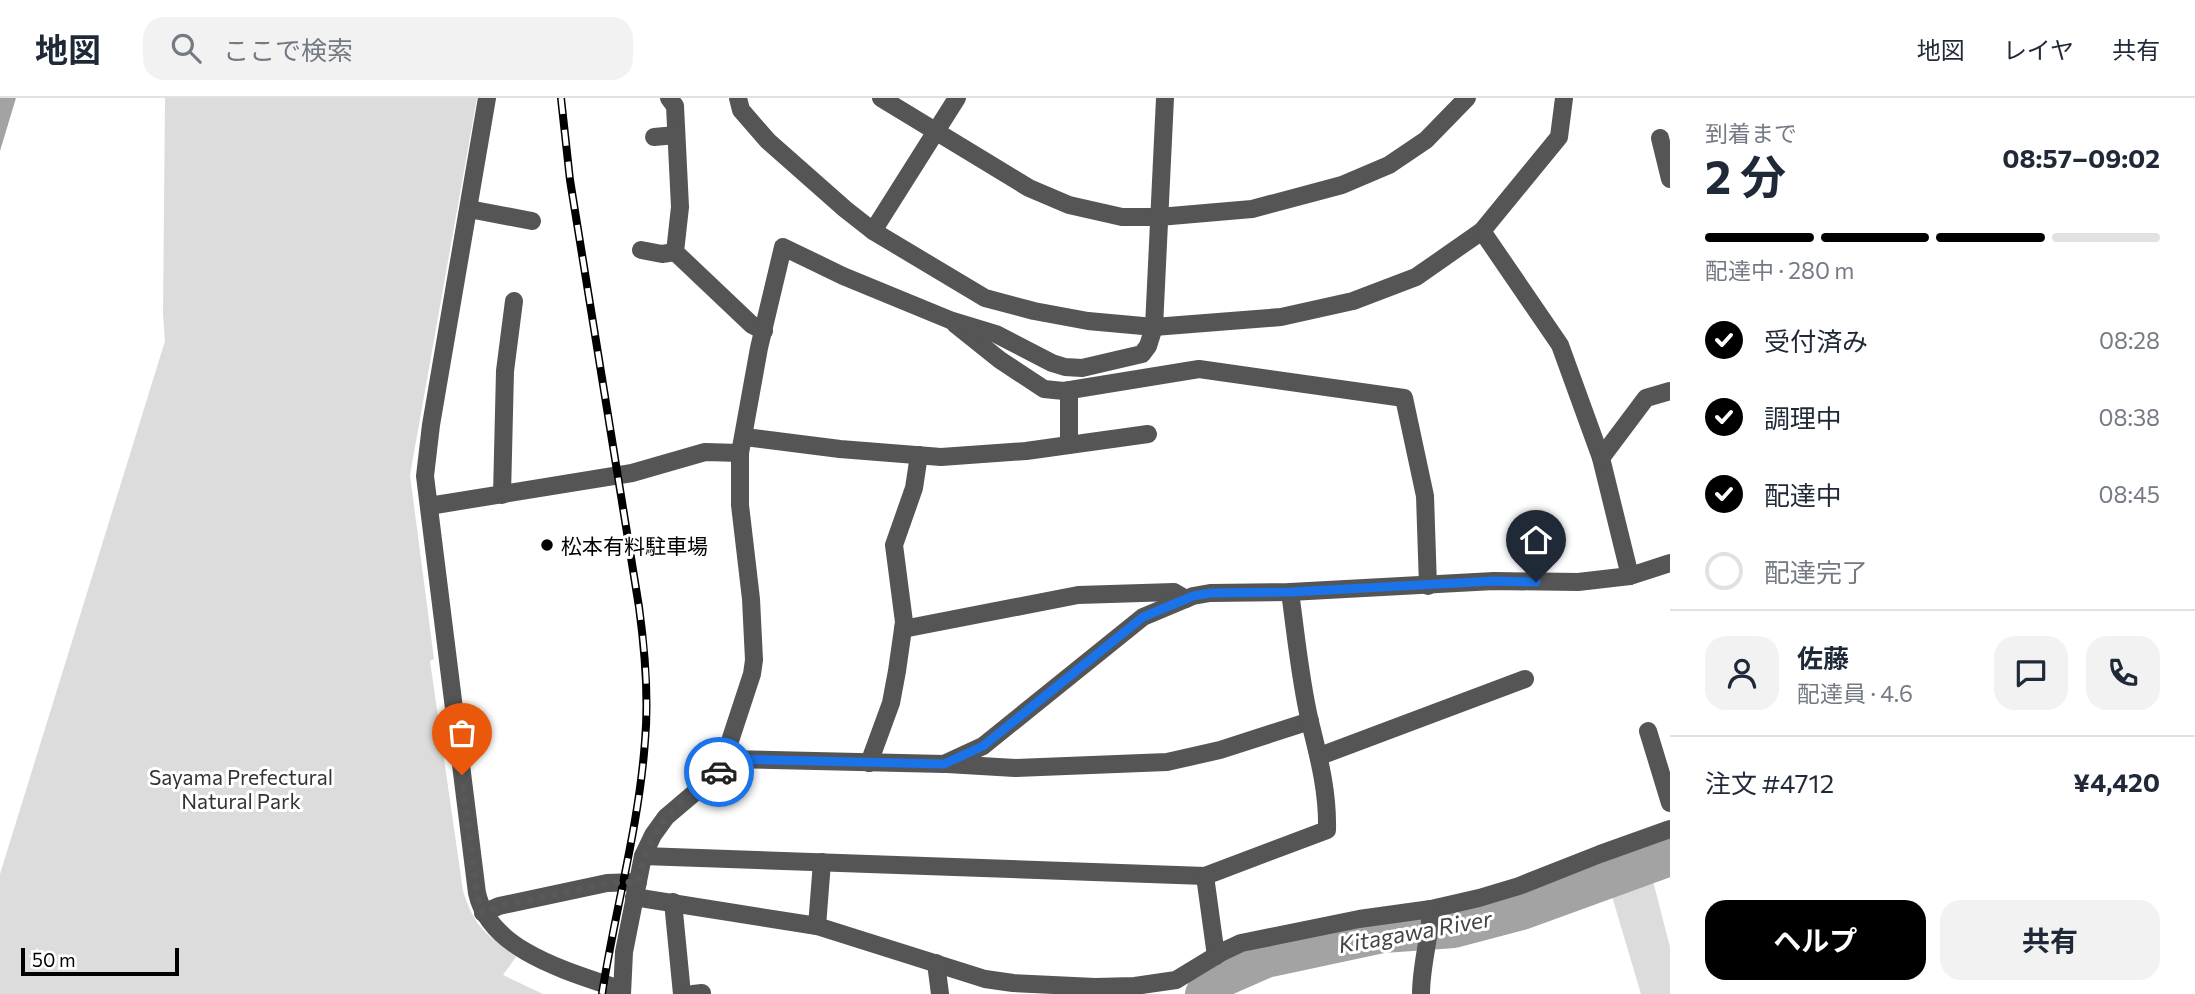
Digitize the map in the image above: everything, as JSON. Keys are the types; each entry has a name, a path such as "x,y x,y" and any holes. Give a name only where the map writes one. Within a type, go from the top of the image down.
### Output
{"street":[{"path":"487,98 431,425 425,476 477,893 483,913 498,933 516,947 622,992 624,952 643,856 666,817 719,772 727,759 728,747 752,674 754,660 751,600 740,505 742,445 783,247 843,276 950,320 996,334 1065,367 1082,368 1142,354 1148,346 1154,327 1164,98"},
{"path":"669,98 675,106 680,207 675,252"},
{"path":"738,98 741,110 768,141 873,232 985,298 1088,321 1154,327 1281,317 1353,301 1416,276 1482,231 1559,137 1564,98"},
{"path":"881,98 1028,188 1069,205 1122,217 1159,217 1252,209 1342,184 1389,166 1426,140 1467,98"},
{"path":"873,232 957,98"},
{"path":"654,136 676,135"},
{"path":"1660,138 1670,179"},
{"path":"469,209 532,221"},
{"path":"1482,231 1560,345 1601,458 1630,576"},
{"path":"641,250 662,254 675,252"},
{"path":"675,252 752,325 764,331"},
{"path":"502,495 505,370 514,301"},
{"path":"950,320 1000,360 1044,389 1069,390 1199,369 1404,398 1425,496 1428,586"},
{"path":"1069,390 1069,445"},
{"path":"1601,458 1646,398 1670,391"},
{"path":"429,506 632,473 705,452 742,445 941,457 1069,445 1148,433"},
{"path":"869,763 891,703 904,622 894,545 914,488 919,455"},
{"path":"944,764 983,746 1143,617 1186,599 1210,593 1290,592 1494,581 1578,582 1630,576 1670,563"},
{"path":"903,629 1078,595 1174,592 1186,599"},
{"path":"643,856 1205,876 1327,830 1320,756 1310,721 1290,592"},
{"path":"1320,756 1525,679"},
{"path":"727,759 1015,768 1167,762 1220,750 1310,721"},
{"path":"1648,731 1670,803"},
{"path":"483,913 499,906 607,883 673,902 817,926 985,979 1013,983 1122,986 1175,980 1241,943 1359,919 1431,912 1519,886 1670,829"},
{"path":"817,926 822,862"},
{"path":"1205,876 1216,956"},
{"path":"673,902 682,994"},
{"path":"1421,994 1421,973 1429,941 1431,912"},
{"path":"936,963 940,994"}],"green space":[{"name":"Sayama Prefectural Natural Park","path":"165,98 477,98 410,475 434,659 430,661 463,891 477,922 516,957 503,975 543,994 0,994 0,874 165,341"},
{"path":"1653,881 1670,947 1670,994 1641,994 1611,893"}],"shaded area":[{"path":"0,98 16,98 0,151"}],"waterway":[{"name":"Kitagawa River","path":"1204,994 1218,980 1266,959 1383,934 1454,929 1522,911 1670,857"}],"railway":[{"path":"561,98 570,180 639,607 646,674 647,707 642,773 602,994"}],"way so far":[{"path":"462,775 477,893 483,913 499,906 607,883 638,882 643,856 666,817 719,772"}],"place":[{"name":"松本有料駐車場","path":"547,545"}],"route":[{"path":"719,772 727,759 944,764 983,746 1143,617 1193,596 1210,593 1290,592 1494,581 1536,582"}]}
